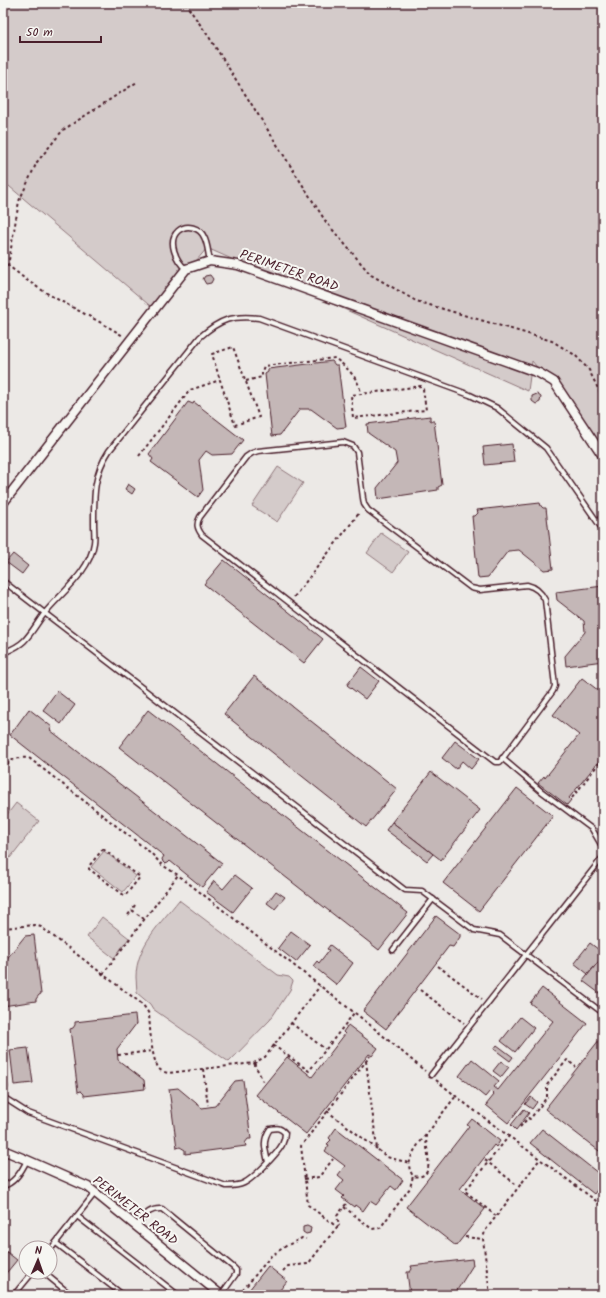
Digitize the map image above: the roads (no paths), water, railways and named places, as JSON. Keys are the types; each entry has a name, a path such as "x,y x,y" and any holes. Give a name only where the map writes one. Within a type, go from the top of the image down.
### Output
{"street":[{"name":"PERIMETER ROAD","path":"186,269 210,262 238,265 539,374 554,382 603,456"},
{"path":"3,503 186,269"},
{"name":"PERIMETER ROAD","path":"3,1150 88,1187 221,1295"}],"lane":[{"path":"186,269 180,264 175,256 174,246 174,238 178,231 184,228 191,227 201,232 205,238 210,262"},
{"path":"3,653 14,649 24,642 45,614 68,588 90,557 94,542 94,498 96,479 105,457 200,337 222,320 234,317 259,318 470,395 497,408 546,448 603,530"},
{"path":"343,442 348,443 353,446 357,452 363,498 365,506 368,510 471,588 480,590 527,585 532,586 542,594 545,600 555,686 553,691 502,758 500,762 495,762 202,535 198,529 197,523 200,517 246,457 258,451 343,442"},
{"path":"3,581 405,890 422,891 474,930 500,935 603,1013"},
{"path":"502,758 541,791 592,829 603,848"},
{"path":"431,1075 603,857"},
{"path":"393,950 433,899"},
{"path":"3,1073 5,1087 3,1092"},
{"path":"3,1096 28,1114 222,1184 235,1186 250,1180 268,1162 282,1145 285,1133 282,1129 270,1129 266,1134 264,1141 268,1162"},
{"path":"3,1186 10,1184 20,1173 27,1160"},
{"path":"58,1240 95,1193"},
{"path":"136,1226 149,1211 155,1209 162,1210 174,1219 236,1270 236,1274 221,1295"},
{"path":"77,1216 178,1295"},
{"path":"58,1245 123,1295"},
{"path":"14,1295 26,1280"},
{"path":"53,1280 71,1295"}]}
